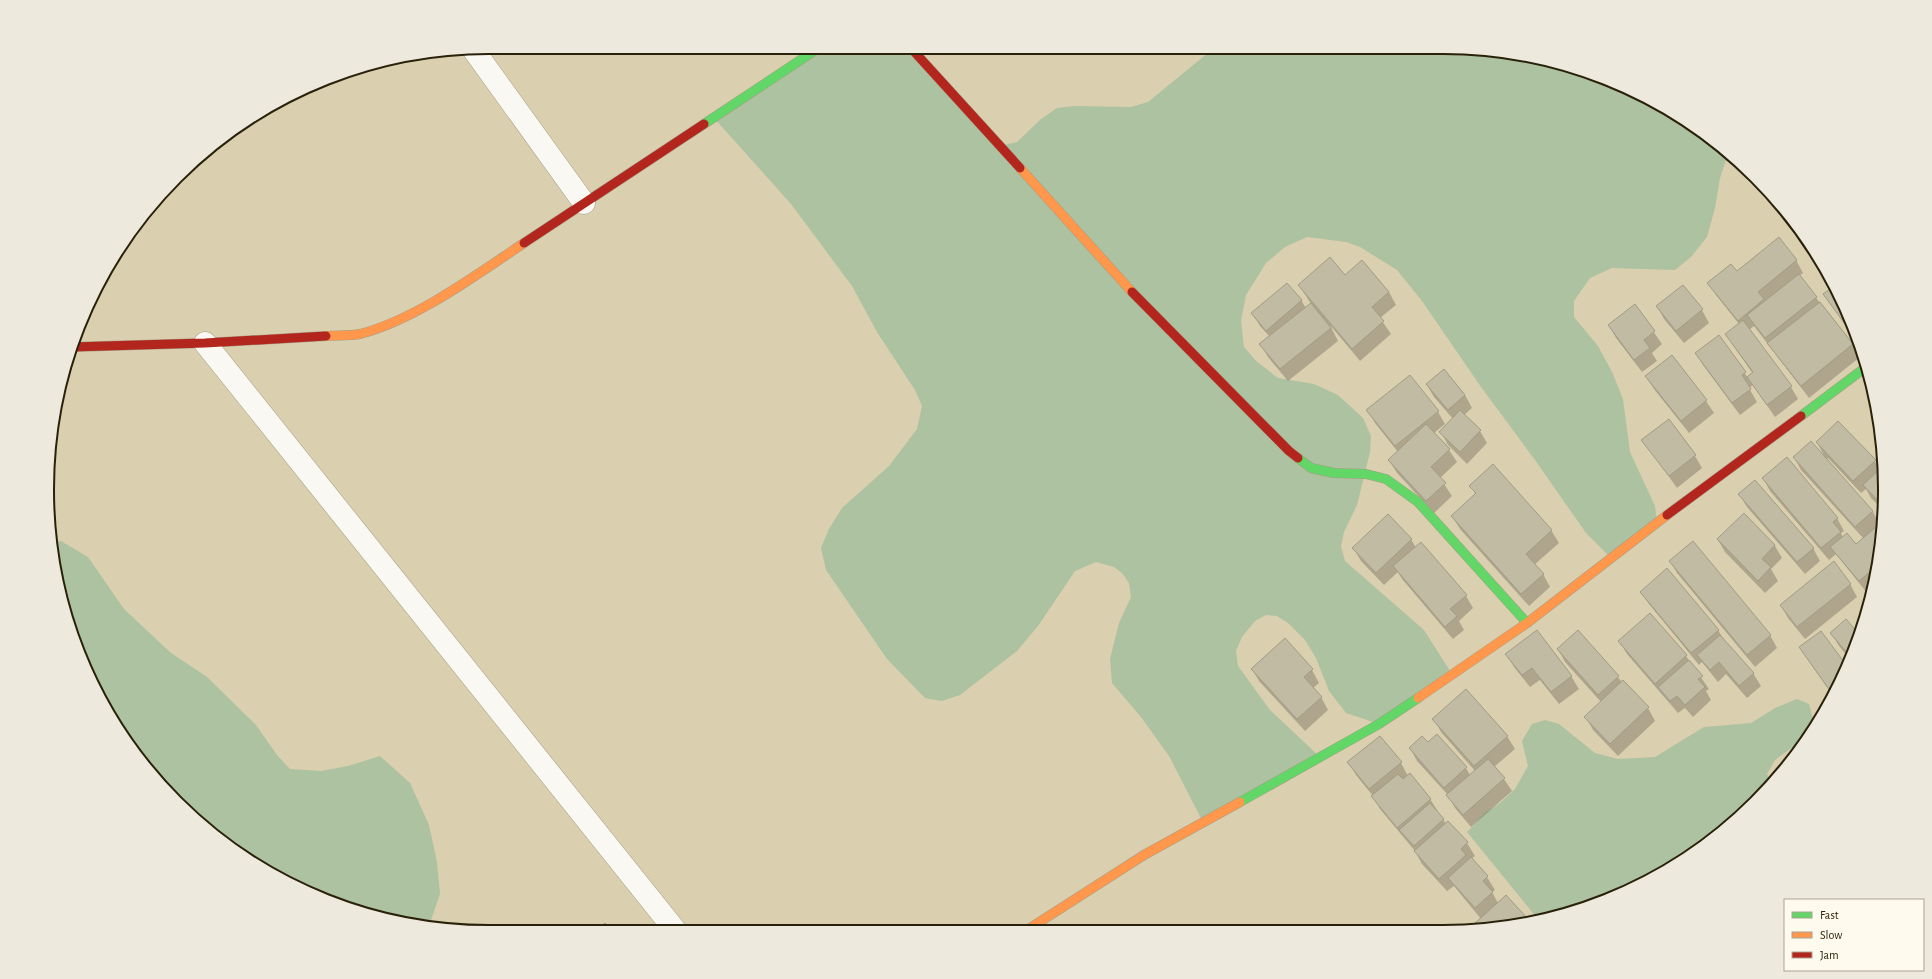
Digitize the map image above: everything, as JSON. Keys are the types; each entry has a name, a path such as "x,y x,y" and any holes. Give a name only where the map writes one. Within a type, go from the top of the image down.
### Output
{"street":[{"path":"477,54 584,203"},
{"path":"78,347 205,343 359,334 403,318 471,278 809,54"},
{"path":"916,54 1131,291 1290,451 1311,468 1334,473 1366,474 1386,479 1418,502 1527,623"},
{"path":"205,343 670,925"},
{"path":"1035,925 1144,855 1379,724 1527,623 1657,522 1680,507 1861,371"}],"green space":[{"path":"810,54 916,54 1000,146 1017,142 1041,119 1057,108 1075,106 1131,107 1148,102 1207,54 1471,55 1527,62 1582,77 1609,87 1660,112 1708,144 1726,159 1720,178 1715,208 1707,237 1691,257 1675,270 1612,268 1590,278 1574,301 1574,317 1598,346 1613,374 1623,399 1630,452 1655,506 1657,522 1611,558 1586,533 1535,460 1481,387 1422,301 1397,270 1360,247 1346,242 1307,237 1285,247 1266,263 1246,295 1241,321 1244,347 1256,361 1278,378 1314,384 1338,395 1363,418 1371,436 1370,452 1357,505 1344,532 1341,546 1345,561 1424,630 1452,674 1379,724 1346,713 1329,691 1316,658 1305,640 1288,623 1277,616 1266,615 1255,621 1242,637 1236,651 1238,666 1270,710 1320,757 1203,822 1169,756 1141,717 1112,683 1110,659 1119,623 1131,597 1129,583 1122,573 1114,567 1096,562 1075,571 1038,626 1017,651 960,695 942,701 925,698 887,659 826,570 821,548 829,529 842,508 889,466 917,429 922,406 915,390 877,332 852,286 791,204 714,118"},
{"path":"61,541 88,557 124,609 171,653 207,677 256,725 277,755 290,769 321,771 348,766 380,756 410,783 429,825 437,862 440,894 431,921 405,917 350,902 323,892 272,867 224,835 202,817 162,777 144,755 112,707 87,656 69,602 62,574 58,542"},
{"path":"1797,699 1809,704 1813,718 1795,746 1775,760 1767,774 1769,778 1730,817 1708,835 1660,867 1609,892 1582,902 1535,915 1467,832 1485,813 1500,803 1515,789 1528,766 1522,741 1532,724 1545,720 1559,724 1595,753 1618,759 1655,757 1704,727 1751,723 1775,708"}],"building":[{"path":"1779,237 1797,260 1758,292 1764,299 1738,321 1707,283 1731,264 1737,271"},
{"path":"1330,257 1345,275 1362,260 1389,292 1372,307 1384,321 1352,349 1298,285"},
{"path":"1799,274 1817,297 1765,338 1747,315"},
{"path":"1287,283 1302,300 1266,331 1251,313"},
{"path":"1683,285 1703,309 1676,331 1656,306"},
{"path":"1829,290 1846,325 1823,294"},
{"path":"1820,302 1853,344 1801,386 1767,343"},
{"path":"1311,303 1331,328 1280,369 1259,344"},
{"path":"1635,304 1655,331 1644,340 1650,348 1634,360 1608,325"},
{"path":"1743,320 1792,386 1767,405 1747,377 1753,372 1725,334"},
{"path":"1719,335 1746,372 1742,375 1751,389 1732,403 1695,353"},
{"path":"1672,355 1707,400 1681,421 1645,376"},
{"path":"1444,369 1465,395 1448,410 1426,384"},
{"path":"1410,375 1439,411 1395,446 1366,410"},
{"path":"1460,410 1481,430 1460,452 1439,432"},
{"path":"1669,419 1696,455 1669,476 1641,440"},
{"path":"1838,421 1876,460 1853,481 1816,442"},
{"path":"1426,424 1450,449 1431,467 1446,483 1426,501 1388,460"},
{"path":"1811,441 1873,511 1855,527 1793,457"},
{"path":"1787,457 1838,518 1833,522 1841,532 1821,548 1762,478"},
{"path":"1493,464 1552,530 1526,554 1544,574 1521,594 1451,516 1476,493 1469,486"},
{"path":"1877,471 1878,500 1863,485"},
{"path":"1755,480 1814,548 1797,562 1738,494"},
{"path":"1744,513 1775,545 1762,559 1771,567 1758,581 1717,539"},
{"path":"1388,514 1412,539 1376,573 1352,548"},
{"path":"1876,527 1870,572 1859,581 1830,547 1847,533 1856,544"},
{"path":"1693,541 1771,635 1747,655 1669,561"},
{"path":"1421,542 1467,595 1450,609 1457,616 1445,627 1393,566"},
{"path":"1834,561 1851,584 1797,627 1780,605"},
{"path":"1667,568 1719,630 1691,653 1640,592"},
{"path":"1650,613 1687,655 1655,684 1618,641"},
{"path":"1846,619 1855,629 1846,652 1830,633"},
{"path":"1537,630 1572,676 1551,692 1532,668 1522,675 1505,654"},
{"path":"1578,630 1619,676 1598,695 1557,649"},
{"path":"1821,631 1843,661 1829,689 1799,647"},
{"path":"1720,635 1754,673 1739,686 1719,662 1710,670 1697,655"},
{"path":"1285,638 1313,669 1304,677 1322,697 1297,719 1251,669"},
{"path":"1689,660 1703,676 1698,679 1705,687 1685,705 1677,696 1670,701 1658,687"},
{"path":"1623,680 1649,707 1610,744 1584,717"},
{"path":"1466,689 1508,736 1474,766 1432,719"},
{"path":"1437,734 1467,767 1444,788 1409,748 1422,736 1428,742"},
{"path":"1380,736 1402,762 1369,789 1347,762"},
{"path":"1488,759 1505,778 1463,815 1446,795"},
{"path":"1410,773 1431,799 1397,828 1371,796 1398,774 1403,779"},
{"path":"1430,803 1444,819 1414,846 1399,830"},
{"path":"1448,821 1468,842 1461,849 1466,855 1439,879 1414,851"},
{"path":"1471,857 1488,876 1483,881 1493,892 1475,908 1448,878"},
{"path":"1506,895 1526,917 1499,921 1475,924"}],"traffic: fast":[{"path":"704,124 809,54"},
{"path":"1801,416 1861,371"},
{"path":"1298,458 1311,468 1334,473 1366,474 1386,479 1418,502 1527,623"},
{"path":"1240,802 1379,724 1418,698"}],"traffic: slow":[{"path":"1020,168 1132,292"},
{"path":"326,336 360,334 402,318 445,295 524,243"},
{"path":"1418,698 1527,623 1667,515"},
{"path":"1035,925 1144,855 1240,802"}],"traffic: jam":[{"path":"916,54 1020,168"},
{"path":"524,243 704,124"},
{"path":"1132,292 1289,451 1298,458"},
{"path":"78,347 205,343 326,336"},
{"path":"1667,515 1801,416"}]}
